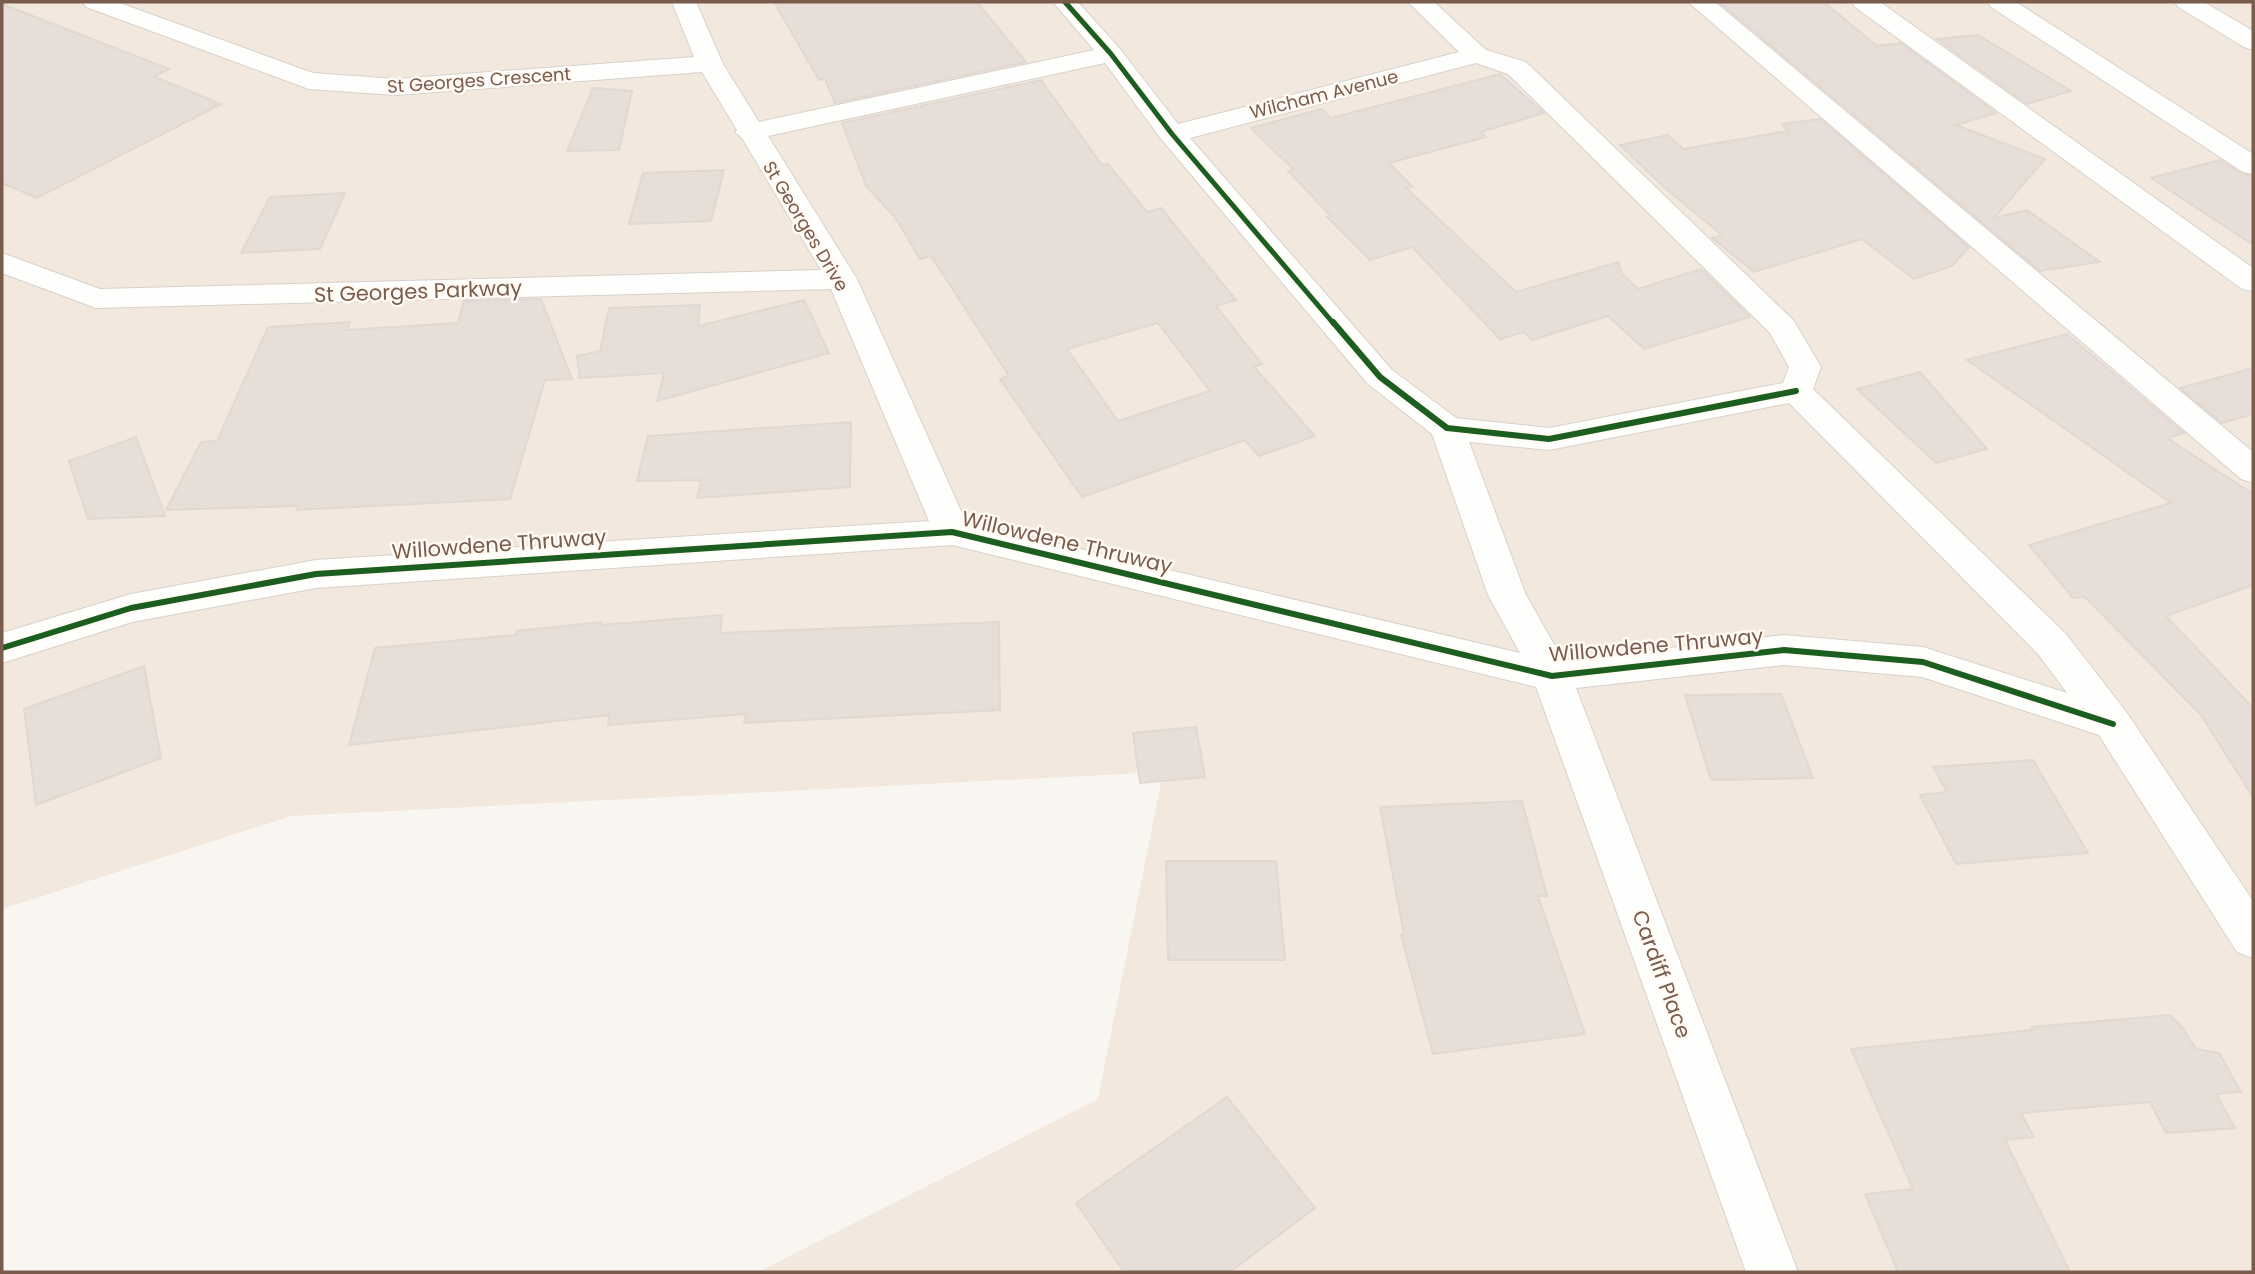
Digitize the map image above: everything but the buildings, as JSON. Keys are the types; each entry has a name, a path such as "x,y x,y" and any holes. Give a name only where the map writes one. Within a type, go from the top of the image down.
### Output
{"street":[{"name":"St Georges Crescent","path":"95,2 309,81 396,87 710,64"},
{"name":"St Georges Drive","path":"684,2 710,64 749,132 842,279 952,532"},
{"path":"1065,2 1111,54 1172,134 1380,377 1447,428 1549,439 1796,391"},
{"path":"1420,2 1477,55 1517,68 1783,328 1805,367 1796,391"},
{"path":"1700,2 2253,471"},
{"path":"1864,2 2253,282"},
{"path":"2000,2 2253,166"},
{"path":"2187,2 2253,42"},
{"path":"749,132 1111,54"},
{"name":"Wilcham Avenue","path":"1172,134 1477,55"},
{"name":"St Georges Parkway","path":"2,262 96,299 842,279"},
{"path":"1796,391 2052,644 2113,724 2253,938"},
{"name":"Willowdene Thruway","path":"1447,428 1507,594 1552,676"},
{"name":"Willowdene Thruway","path":"2,648 131,608 316,574 952,532 1552,676 1784,650 1923,662 2113,724"},
{"name":"Cardiff Place","path":"1552,676 1772,1272"}],"shaded area":[{"path":"2,2 2253,2 2253,1272 758,1272 1098,1099 1163,772 291,816 2,909"}],"cycle path":[{"path":"1065,2 1111,54 1172,134 1380,377 1447,428 1549,439 1796,391"},
{"path":"2,648 131,608 316,574 952,532 1552,676 1784,650 1923,662 2113,724"}]}
